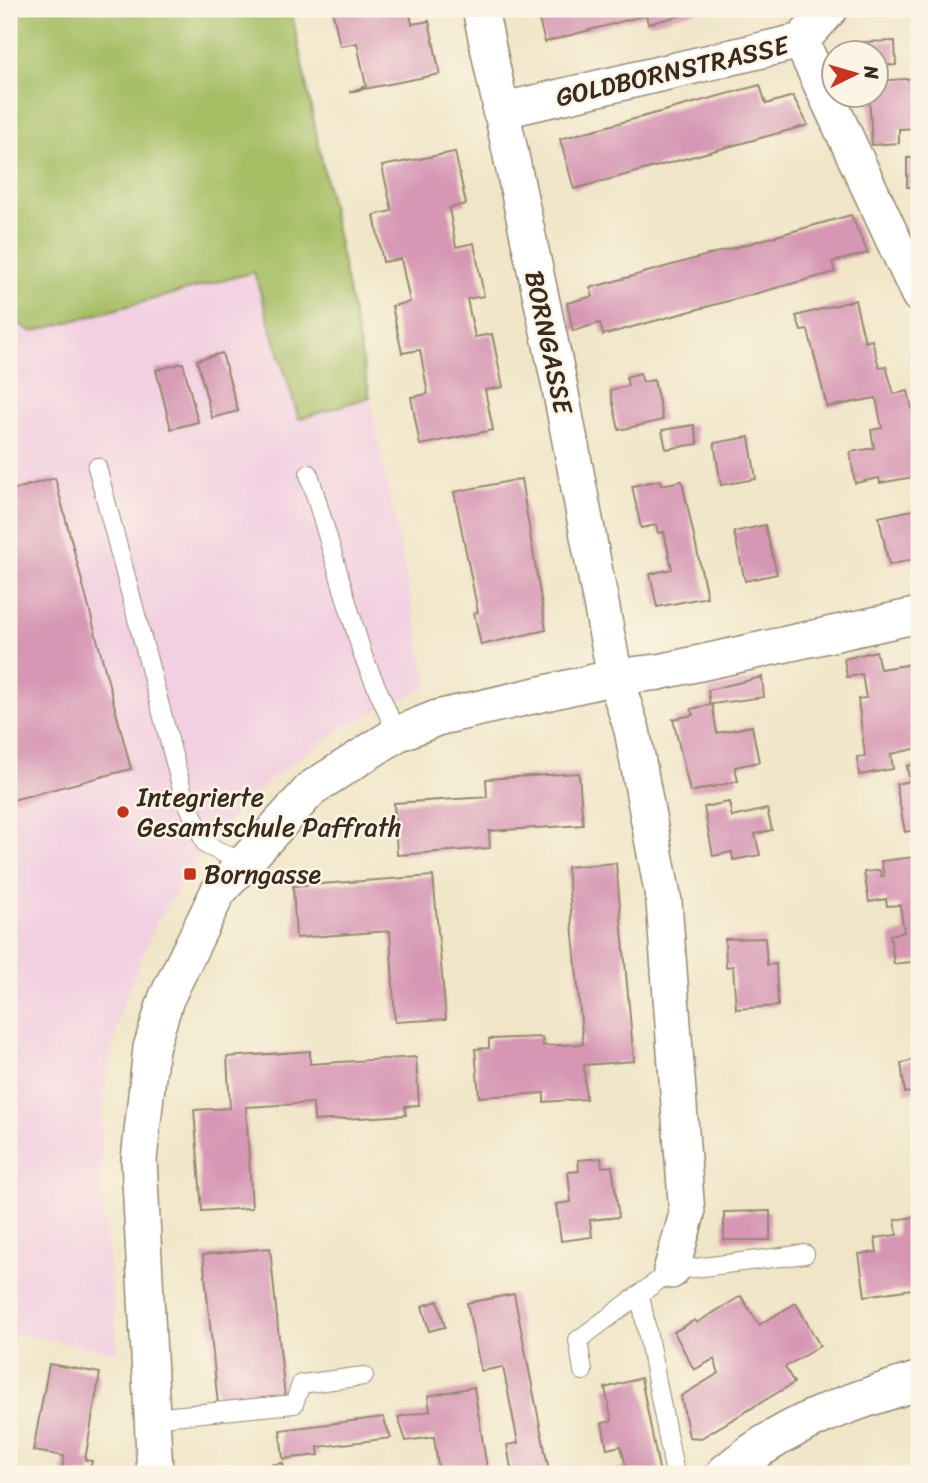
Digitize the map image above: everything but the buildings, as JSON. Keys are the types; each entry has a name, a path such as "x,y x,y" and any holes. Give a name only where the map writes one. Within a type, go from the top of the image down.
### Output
{"main road":[{"path":"725,1474 756,1447 815,1416 919,1381"}],"street":[{"name":"BORNGASSE","path":"480,9 558,378 615,677 632,730 664,902 687,1214 671,1271"},
{"name":"GOLDBORNSTRASSE","path":"500,111 801,41 830,9"},
{"path":"801,41 919,295"},
{"path":"155,1474 139,1160 151,1048 166,999 203,919 218,892 242,862 312,788 397,734 437,718 615,677 659,673 919,615"}],"lane":[{"path":"97,467 183,793 206,845 242,862"},
{"path":"309,474 363,656 397,734"},
{"path":"583,1371 578,1340 671,1271 805,1254"},
{"path":"639,1295 675,1474"},
{"path":"152,1418 294,1404 301,1384 364,1376"}],"shaded area":[{"name":"Integrierte Gesamtschule Paffrath","path":"255,272 299,419 370,397 428,687 345,726 270,779 206,845 157,921 122,1006 103,1095 101,1187 118,1352 9,1333 9,317 32,332"}],"green space":[{"path":"9,9 291,9 370,397 299,419 254,272 32,332 9,317"}],"place":[{"name":"Integrierte Gesamtschule Paffrath","path":"123,812"},
{"name":"Borngasse","path":"190,874"}]}
